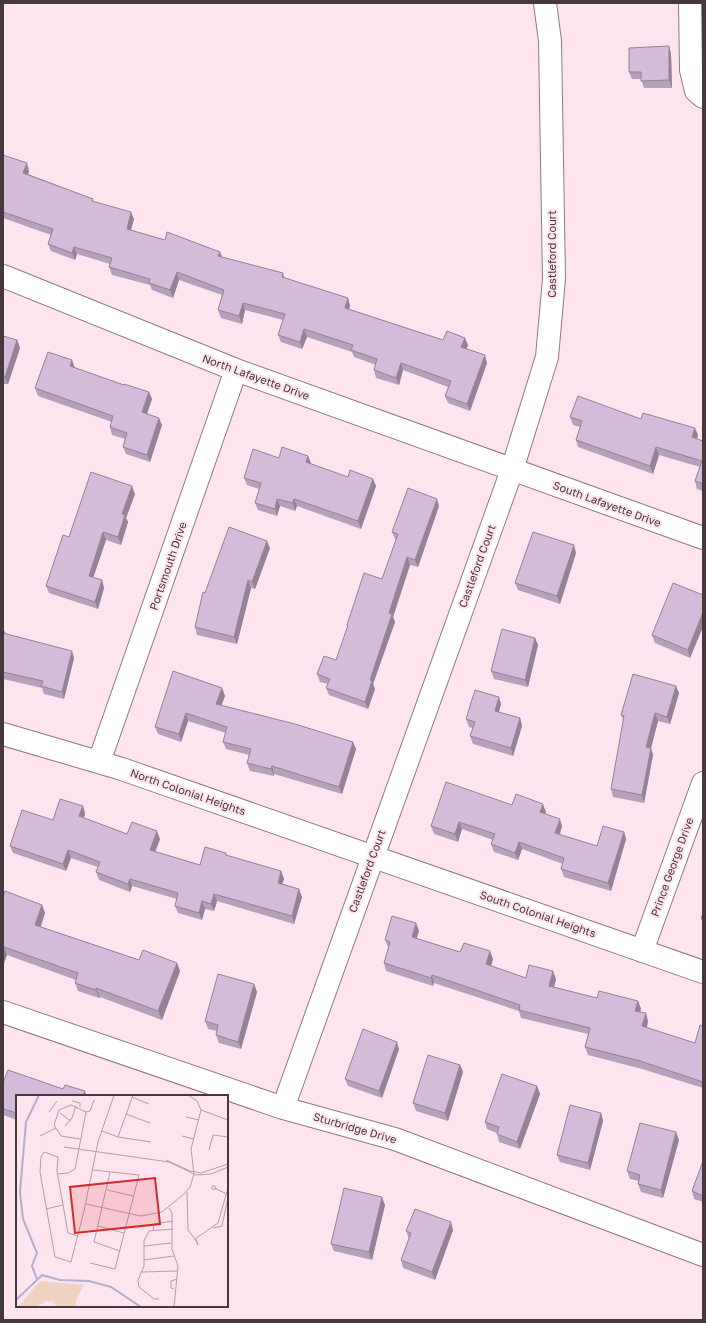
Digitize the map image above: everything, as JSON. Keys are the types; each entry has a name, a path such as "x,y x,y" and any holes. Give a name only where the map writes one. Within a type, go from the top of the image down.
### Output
{"street":[{"name":"Castleford Court","path":"283,1108 372,856 512,470 547,357 554,279 550,42 545,3"},
{"path":"690,3 691,70 696,91 703,97"},
{"name":"North Lafayette Drive","path":"3,276 236,370 512,470"},
{"name":"Portsmouth Drive","path":"100,762 236,370"},
{"name":"South Lafayette Drive","path":"512,470 703,538"},
{"name":"North Colonial Heights","path":"3,734 100,762 372,856"},
{"name":"Prince George Drive","path":"642,951 703,783"},
{"name":"South Colonial Heights","path":"372,856 703,972"},
{"name":"Sturbridge Drive","path":"3,1012 283,1108 396,1139 703,1255"}],"building":[{"path":"669,46 669,80 641,81 641,72 629,72 629,48"},
{"path":"3,155 27,163 23,173 93,199 92,201 131,212 127,229 165,240 167,232 220,252 218,256 283,273 282,277 348,298 345,308 443,340 447,331 465,338 461,347 485,355 467,404 445,396 451,381 401,363 396,378 374,370 377,359 351,350 353,345 304,329 300,342 278,335 285,314 243,303 239,316 218,310 224,290 177,272 170,290 149,283 150,279 109,267 112,258 74,247 72,253 48,244 53,229 3,212"},
{"path":"3,336 17,340 5,377 3,377"},
{"path":"48,352 72,360 70,366 149,392 142,412 159,418 147,455 123,447 127,433 110,427 113,416 35,388"},
{"path":"578,396 641,419 643,413 695,428 692,437 703,441 703,484 695,481 702,461 656,447 650,466 576,440 582,421 570,417"},
{"path":"282,447 308,456 306,462 348,477 350,470 373,479 358,521 294,499 293,503 277,499 275,509 255,503 261,483 244,478 253,449 279,458"},
{"path":"91,472 132,486 122,514 125,515 118,537 103,532 89,576 102,580 95,602 46,586 63,535 69,537"},
{"path":"408,488 437,499 415,560 407,557 389,613 392,614 370,680 372,681 365,702 326,688 330,679 317,674 324,656 336,660 364,573 382,579 398,534 392,532"},
{"path":"229,527 267,541 252,582 248,580 234,637 195,627 203,592 205,593"},
{"path":"533,532 574,545 557,596 515,583"},
{"path":"673,583 703,595 703,612 688,650 652,635"},
{"path":"502,629 535,638 525,680 491,671"},
{"path":"3,633 72,651 62,692 41,686 43,681 3,672"},
{"path":"173,671 222,688 216,704 295,724 353,742 339,787 272,766 271,769 247,763 251,749 223,742 227,727 186,713 179,734 155,727"},
{"path":"633,674 676,686 667,717 655,713 646,747 651,748 642,795 611,789 624,716 621,715"},
{"path":"475,690 499,697 495,711 520,718 511,748 470,736 475,722 466,719"},
{"path":"446,782 512,805 516,794 543,804 540,812 560,819 555,833 597,846 603,826 624,832 608,883 561,869 564,858 519,842 515,853 491,844 495,834 459,822 455,834 431,826"},
{"path":"60,799 83,806 79,816 127,834 132,822 157,831 150,850 200,865 205,847 226,853 226,855 281,871 278,883 299,889 292,916 214,894 211,904 202,901 199,913 175,906 178,893 130,879 128,884 96,872 100,862 68,850 63,864 10,846 22,810 53,820"},
{"path":"5,891 42,905 35,925 139,960 143,950 177,963 158,1011 96,988 96,990 75,983 78,973 4,947 3,949 3,897"},
{"path":"392,916 416,923 412,937 460,952 464,943 490,951 486,964 526,978 529,965 553,971 549,986 597,998 599,991 638,1001 635,1011 646,1013 642,1026 695,1043 700,1025 703,1026 703,1082 640,1061 585,1047 590,1028 519,1010 520,1005 432,975 431,978 384,963 390,942 385,940"},
{"path":"218,974 254,984 238,1042 216,1035 218,1025 205,1021"},
{"path":"363,1029 397,1042 379,1091 345,1079"},
{"path":"428,1055 460,1065 445,1113 413,1103"},
{"path":"8,1070 63,1089 65,1085 85,1091 83,1095 16,1095 16,1113 3,1109 3,1083"},
{"path":"502,1074 537,1086 517,1142 497,1134 499,1127 485,1122"},
{"path":"570,1105 601,1113 588,1163 557,1155"},
{"path":"640,1123 676,1132 661,1190 638,1184 640,1175 627,1171"},
{"path":"703,1161 703,1196 692,1191"},
{"path":"344,1188 382,1197 369,1252 331,1244"},
{"path":"415,1209 451,1222 432,1272 401,1260 411,1233 406,1231"}]}
